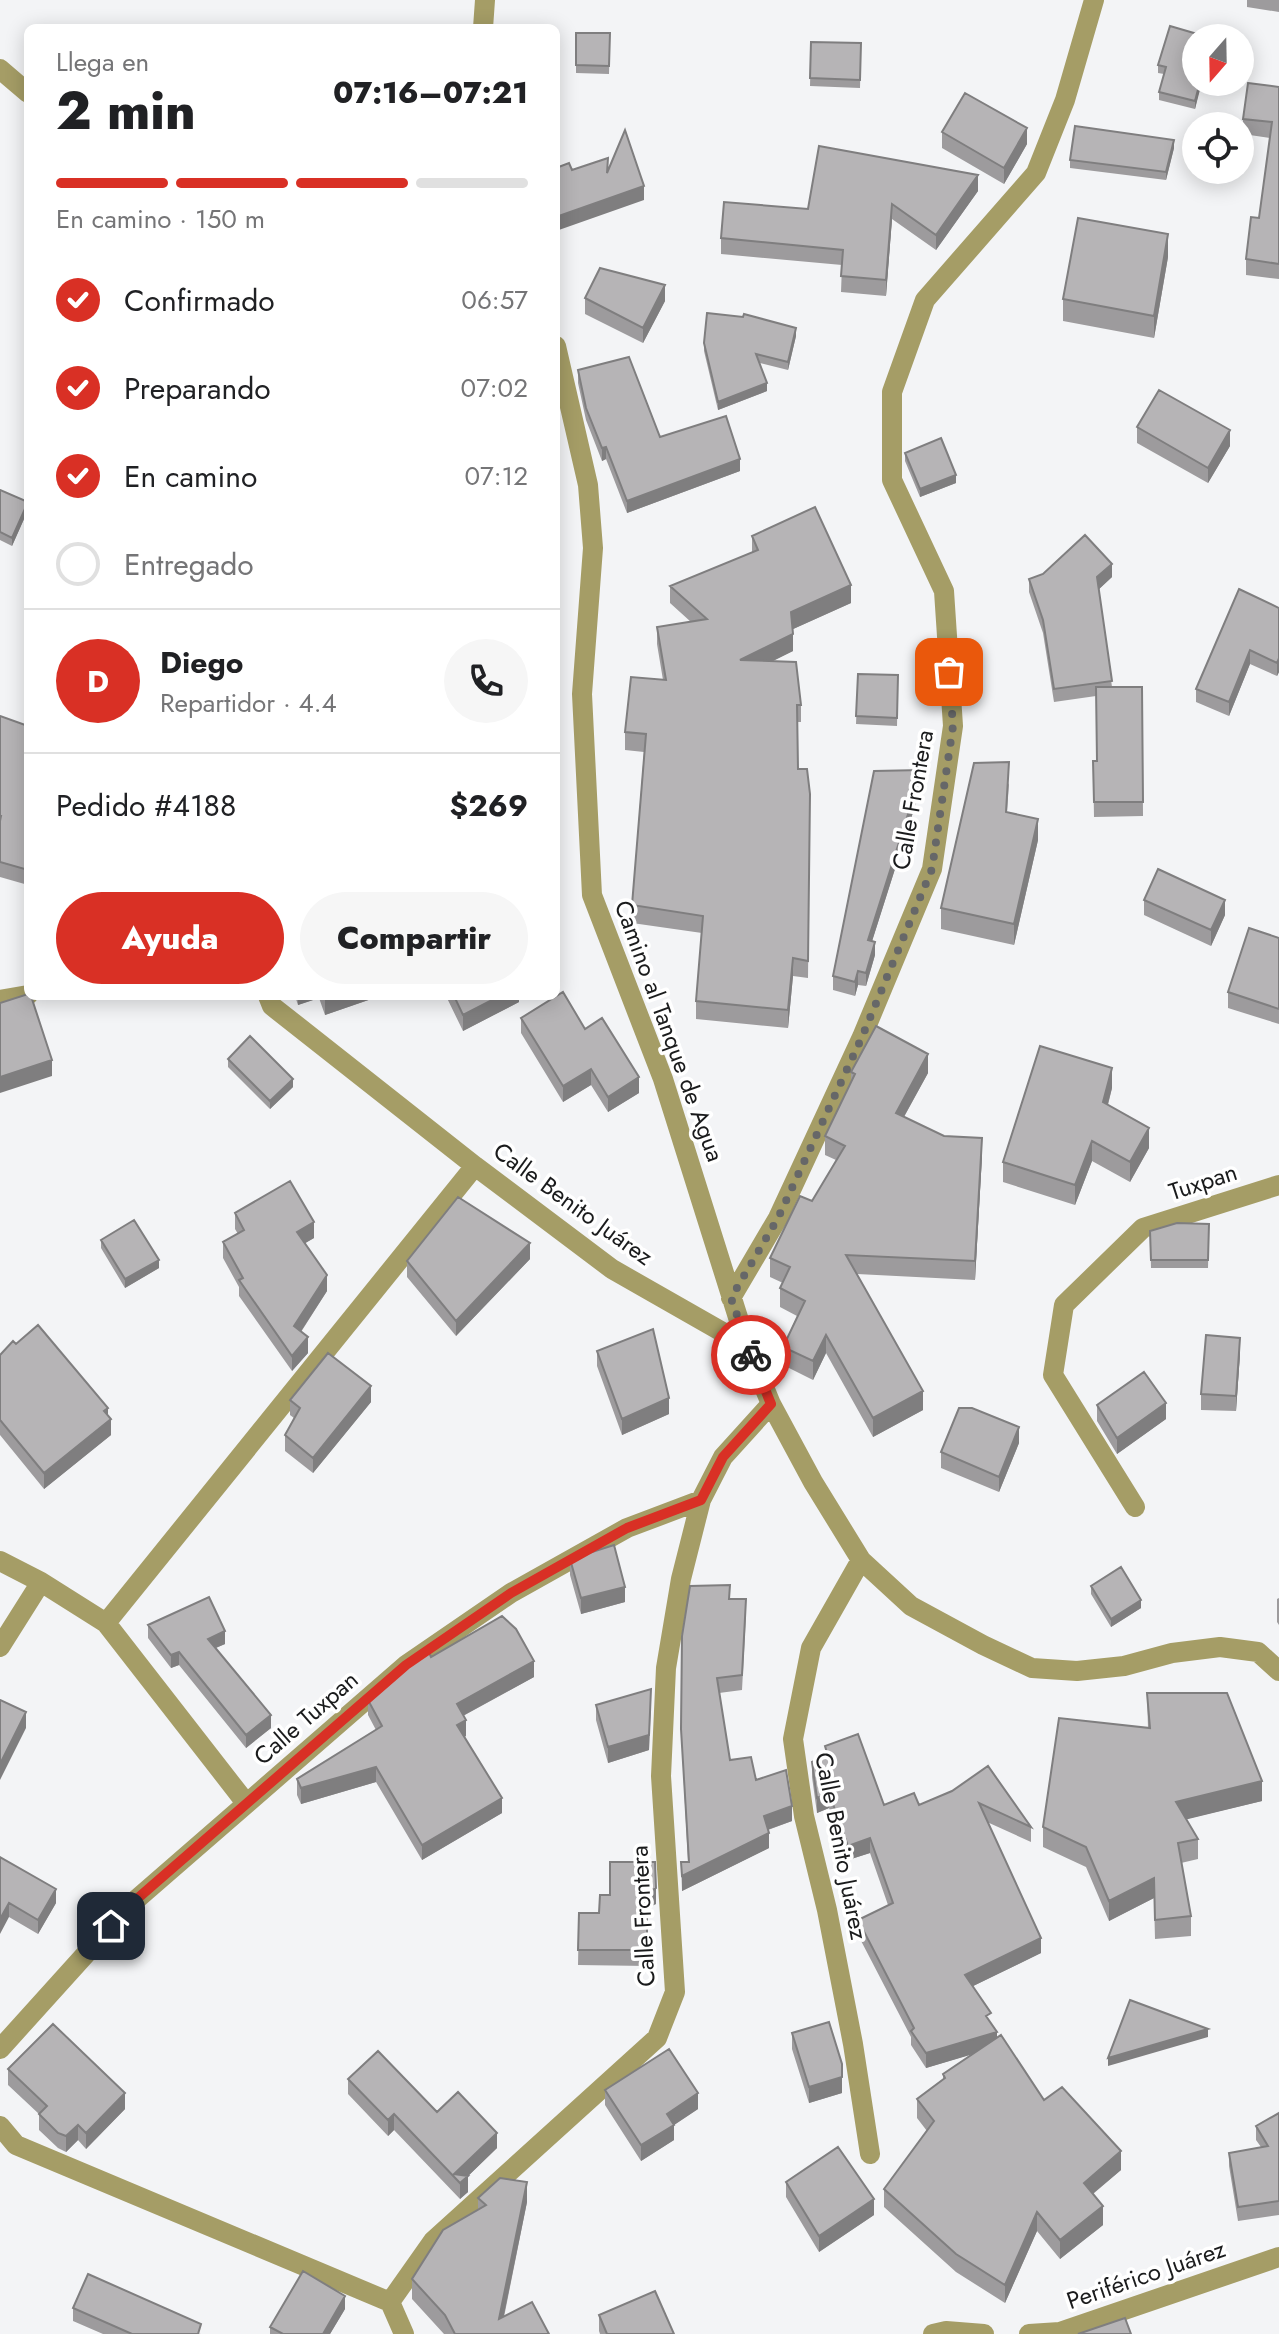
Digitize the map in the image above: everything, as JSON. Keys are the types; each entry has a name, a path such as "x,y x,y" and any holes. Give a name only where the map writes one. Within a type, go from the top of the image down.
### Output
{"street":[{"path":"483,24 485,0"},
{"name":"Calle Frontera","path":"731,1298 778,1218 862,1037 932,869 953,726 944,591 892,480 892,392 925,300 1036,173 1065,100 1094,0"},
{"path":"0,69 24,90"},
{"name":"Camino al Tanque de Agua","path":"560,363 588,485 593,548 582,694 592,895 663,1079 747,1346"},
{"path":"0,1000 24,996"},
{"name":"Calle Benito Juárez","path":"270,1000 272,1006 475,1166 612,1269 747,1346"},
{"path":"106,1623 475,1166"},
{"name":"Tuxpan","path":"1135,1507 1053,1375 1064,1305 1143,1228 1279,1185"},
{"path":"747,1346 771,1404 813,1482 861,1560 911,1606 1032,1668 1077,1671 1124,1666 1172,1653 1220,1647 1258,1652 1279,1671"},
{"name":"Calle Frontera","path":"390,2302 433,2241 657,2038 675,1992 661,1776 666,1668 681,1579 701,1500 723,1457 771,1404"},
{"name":"Calle Tuxpan","path":"0,2049 130,1905 406,1665 511,1593 627,1528 701,1500"},
{"name":"Calle Benito Juárez","path":"861,1560 811,1648 793,1739 804,1816 827,1910 853,2044 870,2154"},
{"path":"0,1561 41,1582 106,1623 246,1803"},
{"path":"0,1647 41,1582"},
{"path":"0,2126 16,2145 390,2302 404,2334"},
{"name":"Periférico Juárez","path":"1029,2334 1060,2332 1279,2257"},
{"path":"933,2334 946,2331 984,2334"}],"building":[{"path":"1170,26 1182,30 1182,96 1196,96 1195,101 1159,92 1166,67 1158,65"},
{"path":"576,33 610,33 609,66 576,65"},
{"path":"811,42 861,43 860,80 810,78"},
{"path":"1254,84 1279,87 1279,264 1246,259 1251,217 1259,218 1272,122 1254,120 1254,112 1244,112 1246,96 1254,96"},
{"path":"965,93 1027,128 1004,168 942,132"},
{"path":"1075,126 1174,140 1166,172 1070,160"},
{"path":"625,130 644,186 560,216 560,166 569,163 572,170 608,158 607,173"},
{"path":"819,146 978,175 936,235 892,204 886,280 841,276 843,250 721,238 724,202 808,209"},
{"path":"1078,218 1168,234 1154,316 1063,299"},
{"path":"600,268 665,285 643,328 585,298"},
{"path":"707,313 743,317 744,314 796,328 788,362 756,354 767,383 718,402 704,343"},
{"path":"629,357 660,437 726,416 740,459 627,501 606,447 602,448 586,408 578,370"},
{"path":"1159,390 1230,430 1208,468 1137,427"},
{"path":"941,438 956,475 920,489 905,453"},
{"path":"0,490 24,500 24,511 12,538 0,532"},
{"path":"815,507 851,585 791,612 793,634 740,660 796,662 801,705 797,705 798,769 807,769 810,794 808,961 793,958 788,1010 696,1001 703,916 632,905 646,734 625,732 631,677 666,680 657,627 707,619 670,586 758,550 752,536"},
{"path":"1085,535 1112,564 1097,577 1112,681 1054,689 1043,620 1029,579 1043,574"},
{"path":"1239,589 1279,608 1279,658 1277,663 1250,650 1229,702 1196,689"},
{"path":"858,674 898,675 897,718 856,716"},
{"path":"1096,687 1142,687 1143,802 1094,802"},
{"path":"0,716 24,725 24,869 0,862"},
{"path":"1009,762 1006,812 1038,819 1014,924 941,908 974,763"},
{"path":"922,770 868,940 875,942 866,973 858,971 855,982 833,976 874,771"},
{"path":"1158,869 1225,900 1211,930 1144,900"},
{"path":"1249,928 1279,938 1279,1009 1228,992"},
{"path":"563,992 585,1029 602,1018 639,1077 608,1097 591,1069 563,1086 521,1018 550,1000 560,1000"},
{"path":"24,995 24,1000 32,1000 52,1060 0,1077 0,1003"},
{"path":"456,1000 492,1000 463,1015"},
{"path":"876,1026 928,1054 896,1113 944,1136 982,1138 975,1261 846,1255 923,1391 873,1418 826,1335 813,1361 783,1347 805,1301 780,1288 790,1267 770,1258 800,1196 812,1201 845,1146 825,1136 855,1074 851,1072"},
{"path":"250,1036 293,1079 270,1101 228,1059"},
{"path":"1040,1046 1112,1068 1103,1102 1149,1128 1130,1162 1092,1141 1075,1185 1003,1162"},
{"path":"290,1181 314,1222 297,1232 327,1275 294,1326 308,1337 292,1356 239,1280 243,1278 223,1242 244,1230 235,1213"},
{"path":"458,1197 530,1243 456,1321 407,1261"},
{"path":"134,1220 159,1260 125,1279 101,1240"},
{"path":"1177,1223 1209,1224 1208,1260 1151,1260 1150,1231"},
{"path":"38,1325 108,1408 104,1411 111,1419 44,1473 0,1420 0,1355 13,1341 16,1344"},
{"path":"653,1329 669,1398 622,1419 597,1351"},
{"path":"1206,1335 1240,1338 1236,1396 1201,1394"},
{"path":"328,1353 371,1386 313,1458 285,1435 300,1408 290,1400"},
{"path":"1144,1372 1166,1403 1117,1438 1097,1405"},
{"path":"959,1408 972,1408 1019,1427 999,1477 941,1452"},
{"path":"614,1545 625,1587 581,1598 570,1559"},
{"path":"1121,1567 1141,1600 1111,1619 1091,1586"},
{"path":"730,1585 729,1599 746,1599 742,1675 717,1678 730,1760 751,1757 756,1780 786,1770 792,1806 764,1816 769,1833 682,1876 681,1862 689,1862 681,1729 682,1636 690,1586"},
{"path":"209,1597 225,1631 208,1639 271,1715 246,1735 179,1652 171,1655 148,1625"},
{"path":"502,1616 516,1629 534,1661 457,1704 466,1720 457,1725 502,1798 422,1845 376,1767 301,1788 297,1779 382,1726 368,1700 414,1660 428,1650 431,1657"},
{"path":"651,1689 649,1735 608,1747 596,1705"},
{"path":"1147,1693 1227,1693 1262,1781 1176,1802 1198,1839 1178,1843 1191,1916 1155,1920 1154,1878 1109,1901 1086,1847 1043,1827 1059,1718 1150,1728"},
{"path":"0,1700 26,1712 0,1764"},
{"path":"858,1734 884,1805 914,1793 919,1805 952,1791 988,1766 1031,1827 979,1803 1041,1938 965,1975 991,2013 986,2016 997,2032 926,2053 911,2031 914,2028 858,1920 893,1903 870,1838 848,1846 829,1793 817,1798 812,1762 828,1756 825,1746"},
{"path":"0,1857 56,1889 38,1920 9,1903 0,1919"},
{"path":"610,1862 655,1862 656,1888 647,1893 647,1950 578,1950 579,1913 599,1913 600,1895 610,1895"},
{"path":"1130,2000 1208,2029 1108,2058"},
{"path":"829,2022 842,2064 842,2077 809,2087 792,2033"},
{"path":"53,2024 125,2093 86,2133 78,2125 66,2136 58,2133 39,2114 47,2106 8,2069"},
{"path":"1001,2035 1044,2100 1062,2087 1121,2151 1084,2183 1103,2206 1060,2240 1037,2212 1005,2285 956,2254 884,2189 934,2121 917,2099 945,2078 943,2074"},
{"path":"669,2049 698,2093 667,2114 674,2125 641,2145 605,2090"},
{"path":"378,2051 437,2112 458,2092 497,2133 454,2174 468,2176 460,2183 394,2114 388,2120 348,2079"},
{"path":"1279,2113 1279,2201 1238,2207 1229,2153 1268,2146 1256,2126"},
{"path":"838,2147 874,2199 819,2236 786,2182"},
{"path":"500,2178 527,2182 499,2319 532,2302 549,2334 455,2334 445,2315 412,2279 443,2230 486,2205 478,2198"},
{"path":"303,2271 345,2296 323,2334 283,2334 270,2327"},
{"path":"88,2274 201,2324 198,2334 132,2334 73,2308"},
{"path":"655,2291 674,2334 607,2334 599,2315"},
{"path":"1125,2318 1131,2334 1078,2334"}],"way so far":[{"path":"751,1355 731,1298 778,1218 862,1037 932,869 953,726 949,672"}],"route":[{"path":"111,1926 130,1905 406,1665 511,1593 627,1528 701,1500 723,1457 771,1404 751,1355"}]}
